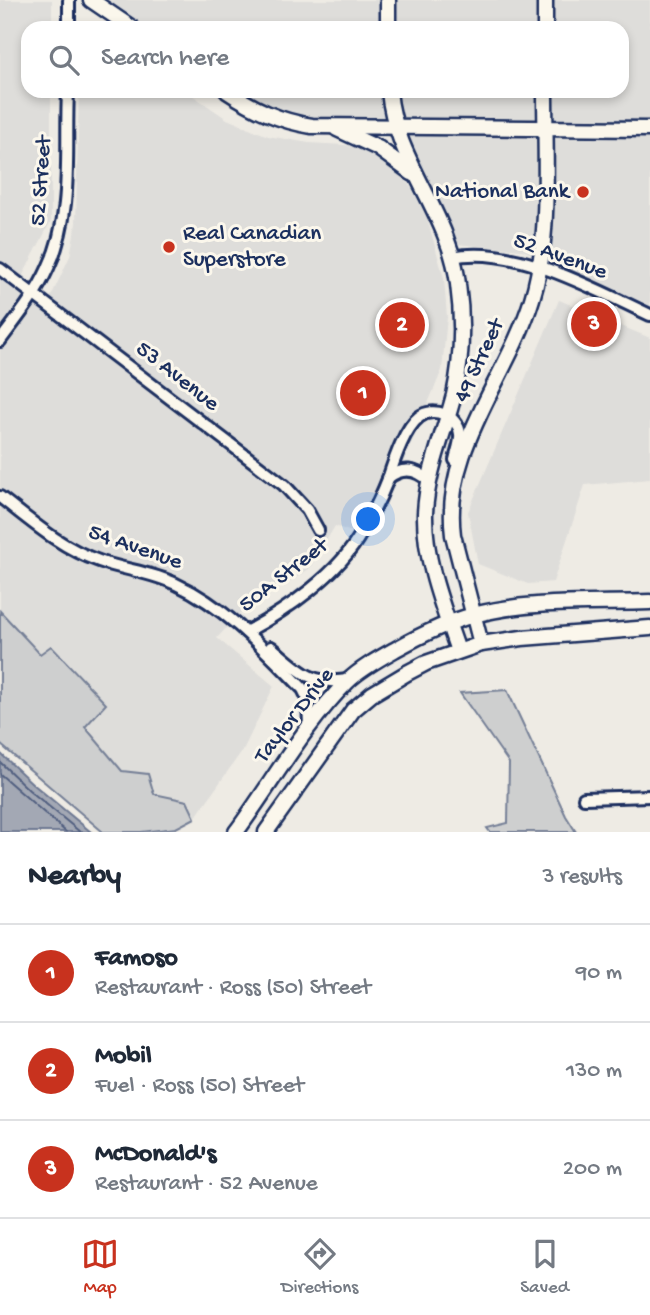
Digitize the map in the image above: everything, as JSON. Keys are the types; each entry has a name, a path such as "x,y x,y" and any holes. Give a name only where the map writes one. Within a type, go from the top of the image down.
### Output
{"main road":[{"path":"91,0 122,21"},
{"path":"388,0 388,21"},
{"path":"545,0 545,21"},
{"path":"238,98 273,117 312,126 650,129"},
{"path":"389,98 395,126 416,176 440,221 452,257 459,292 458,375 429,481 426,533 436,588 458,651"},
{"name":"49 Street","path":"481,644 453,535 453,490 464,451 532,300 540,267 544,238 545,98"},
{"path":"330,126 379,148 416,176"},
{"name":"Taylor Drive","path":"236,832 309,726 348,680 410,642 448,623 474,615 540,606 650,602"},
{"name":"Taylor Drive","path":"266,832 353,710 372,694 407,673 481,644 522,638 650,628"}],"street":[{"path":"69,0 69,21"},
{"name":"52 Street","path":"0,341 49,268 63,223 68,98"},
{"name":"52 Avenue","path":"452,257 469,254 500,256 540,267 650,315"},
{"name":"53 Avenue","path":"0,269 284,485 302,503 318,530"},
{"name":"50A Street","path":"246,632 311,587 341,561 362,533 414,421 429,412 447,415"},
{"path":"447,415 458,426 460,436 453,468 453,490"},
{"path":"388,478 396,472 409,470 423,475 429,481"},
{"name":"54 Avenue","path":"0,497 53,539 97,561 174,583 200,597 256,640"},
{"path":"256,640 312,678 323,682 348,680"},
{"path":"256,640 303,689 308,699 309,726"},
{"path":"584,798 650,796"}],"shaded area":[{"path":"0,0 52,0 52,21 21,21 21,98 51,98 51,221 23,275 49,301 70,256 76,223 79,98 196,98 227,119 268,136 309,143 345,145 369,151 388,163 412,188 427,218 444,278 447,317 442,370 397,477 366,537 335,526 309,569 240,613 217,638 274,686 244,748 195,818 187,801 154,794 148,774 122,771 85,727 105,704 51,647 40,654 0,611"},
{"path":"101,0 650,0 650,305 522,250 457,244 411,147 408,118 313,119 285,115 250,98 629,98 629,21 132,21"},
{"path":"559,300 650,338 650,479 585,485 553,582 528,584 478,564 468,512"},
{"path":"0,611 40,654 51,646 106,704 85,727 122,771 148,774 154,794 187,801 195,818 176,828 103,832 0,744"},
{"path":"507,690 576,832 490,832 487,828 508,823 509,763 460,693"}],"water":[{"path":"0,753 33,784 91,832 0,832"}],"place":[{"name":"National Bank","path":"583,192"},
{"name":"Real Canadian Superstore","path":"169,247"},
{"name":"McDonald's","path":"594,324"},
{"name":"Mobil","path":"402,325"},
{"name":"Famoso","path":"363,393"}]}
